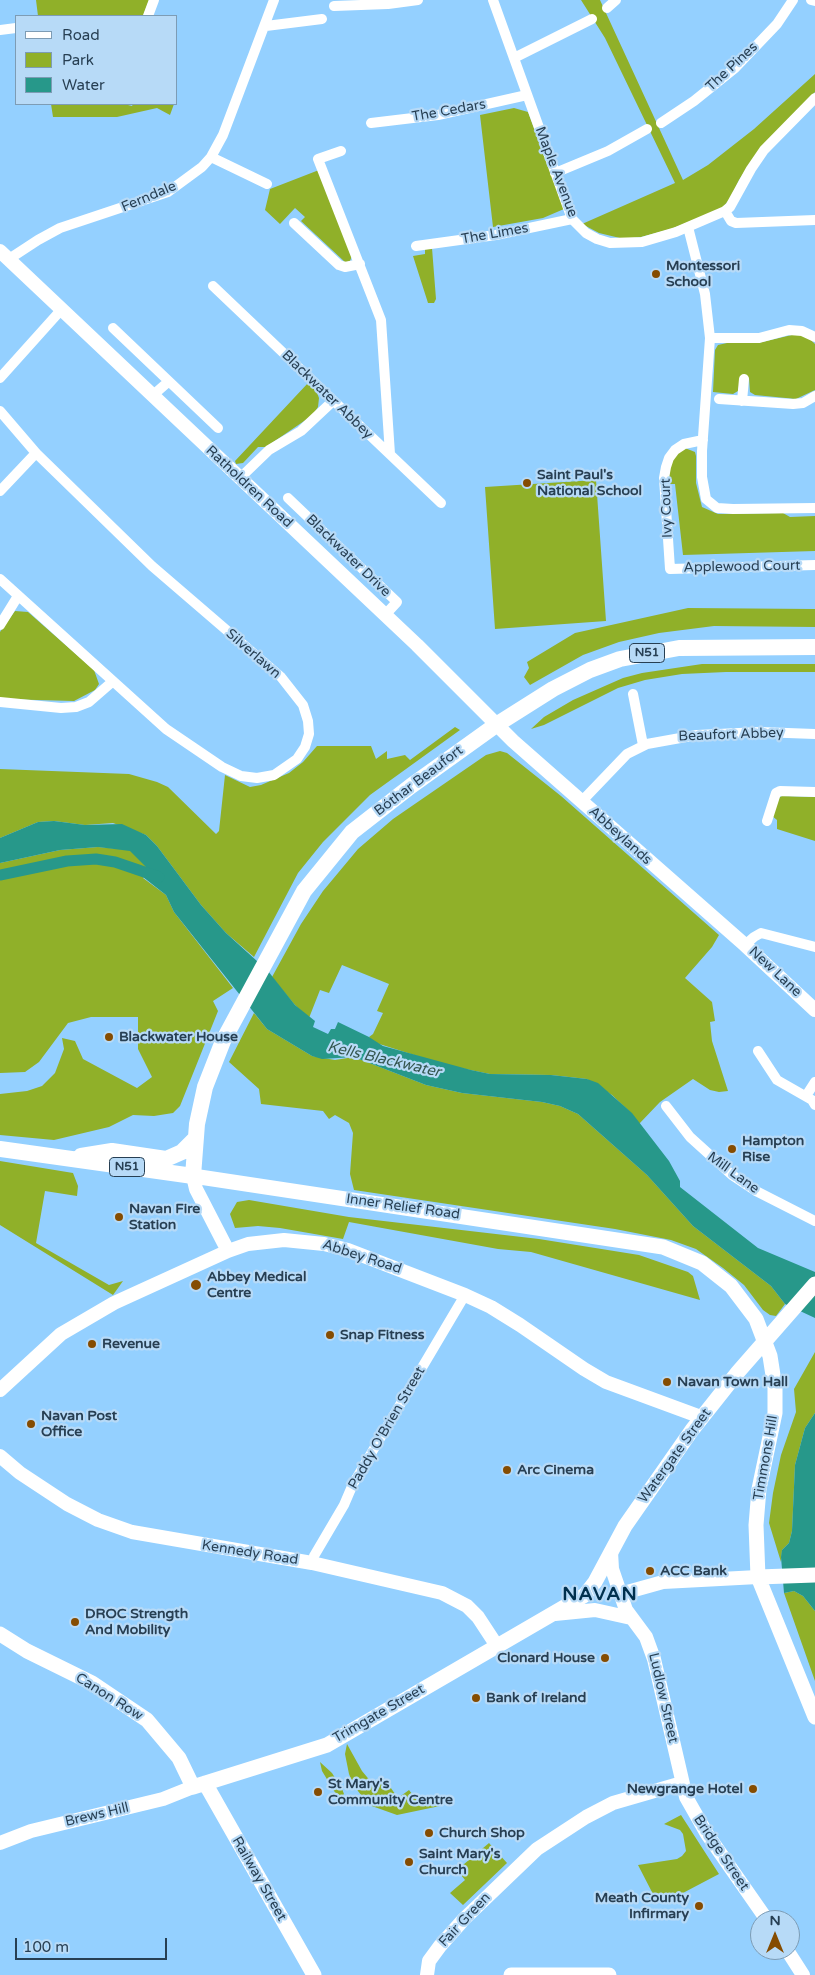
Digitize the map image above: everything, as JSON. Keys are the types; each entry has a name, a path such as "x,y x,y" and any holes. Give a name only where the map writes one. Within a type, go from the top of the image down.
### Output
{"main road":[{"name":"Bóthar Beaufort","path":"196,1138 205,1087 234,1018 304,891 352,832 411,786 496,725 552,689 620,659 653,651 702,647 815,647"},
{"path":"61,1158 112,1151 166,1159 182,1152 196,1138"},
{"name":"N51","path":"193,1176 196,1138"},
{"name":"Inner Relief Road","path":"0,1149 193,1176 663,1247 702,1263 731,1286 751,1310 765,1341"},
{"name":"Watergate Street","path":"553,1615 585,1595 625,1526 702,1417 815,1284"},
{"name":"Timmons Hill","path":"765,1341 774,1371 776,1388 775,1413 759,1489 756,1525 758,1577 815,1717"},
{"path":"758,1577 815,1575"},
{"name":"Trimgate Street","path":"199,1785 290,1758 326,1745 553,1615"},
{"name":"Canon Row","path":"0,1634 27,1651 92,1683 147,1720 199,1785"},
{"name":"Railway Street","path":"199,1785 314,1975"},
{"path":"511,1975 609,1975"}],"street":[{"path":"148,15 154,0"},
{"name":"Ferndale","path":"5,255 60,228 168,192 187,180 211,157 223,135 266,26 274,0"},
{"path":"334,6 388,4 418,0"},
{"name":"Maple Avenue","path":"493,0 572,219 586,233 610,243 642,242 688,227 725,212"},
{"path":"607,8 616,0"},
{"name":"The Pines","path":"661,123 735,68 777,24 793,0"},
{"path":"811,0 815,1"},
{"path":"266,26 322,19"},
{"path":"514,58 592,20"},
{"path":"0,30 15,28"},
{"name":"The Cedars","path":"371,124 438,115 527,95"},
{"path":"814,100 764,150 730,207 725,212 736,223 815,220"},
{"path":"556,172 608,151 647,130"},
{"path":"341,151 318,159 381,320 390,454"},
{"path":"211,157 267,184"},
{"name":"The Limes","path":"416,246 496,235 572,219"},
{"path":"294,223 339,265 345,267 360,264"},
{"path":"688,227 705,294 710,338 702,477 706,499 710,505 733,509 815,508"},
{"name":"Ratholdren Road","path":"5,255 385,615 496,725"},
{"name":"Blackwater Abbey","path":"213,286 441,502"},
{"path":"0,378 61,310"},
{"path":"113,328 218,428"},
{"path":"710,338 759,338 789,330 802,331 815,337"},
{"path":"742,401 744,379"},
{"path":"152,396 168,382"},
{"path":"719,399 793,404 803,403 815,396"},
{"path":"240,478 269,450 301,431 333,401"},
{"name":"Silverlawn","path":"0,411 36,453 152,566 281,677 303,705 308,721 310,734 297,759 287,768 274,775 257,778 241,776 194,750 166,729 112,682 0,579"},
{"name":"Ivy Court","path":"670,569 664,478 668,458 684,444 703,440"},
{"path":"0,491 36,453"},
{"name":"Blackwater Drive","path":"288,498 396,602 385,615"},
{"name":"Applewood Court","path":"670,569 815,565"},
{"path":"0,625 18,596"},
{"path":"0,702 76,707 89,702 112,682"},
{"path":"633,694 643,746"},
{"name":"Abbeylands","path":"496,725 745,945"},
{"name":"Beaufort Abbey","path":"581,802 627,754 661,740 697,735 760,732 815,734"},
{"path":"767,821 776,793 780,791 815,792"},
{"name":"New Lane","path":"815,947 762,933 745,945 815,1010"},
{"path":"758,1051 777,1080 806,1096 815,1105"},
{"path":"806,1096 815,1082"},
{"name":"Mill Lane","path":"666,1106 690,1137 732,1175 756,1191 815,1221"},
{"path":"193,1176 196,1189 228,1251"},
{"name":"Abbey Road","path":"0,1390 62,1334 114,1303 228,1251 248,1244 274,1241 324,1244 393,1266 465,1295 491,1307 606,1382 702,1417"},
{"name":"Paddy O'Brien Street","path":"312,1563 314,1556 344,1506 353,1484 465,1295"},
{"name":"Kennedy Road","path":"0,1456 20,1473 67,1504 114,1526 160,1538 312,1563 419,1586 460,1601 478,1618 497,1646"},
{"name":"Ludlow Street","path":"611,1552 612,1569 620,1594 631,1618 646,1637 654,1659 682,1783"},
{"path":"620,1594 662,1582 758,1577"},
{"path":"553,1615 595,1610 631,1618"},
{"name":"Fair Green","path":"428,1975 426,1970 429,1961 464,1919 537,1849 586,1817 613,1803 682,1783"},
{"name":"Bridge Street","path":"682,1783 692,1811 760,1910"},
{"name":"Brews Hill","path":"0,1843 31,1831 154,1801 199,1785"},
{"path":"793,1960 803,1975"}],"green space":[{"path":"36,0 149,0 143,15 38,15"},
{"path":"581,0 600,0 683,180 708,165 754,129 815,74 815,92 750,163 730,199 721,209 671,229 641,237 624,239 599,233 582,224 675,183 605,38"},
{"path":"51,105 174,105 170,115 157,108 117,117 53,117"},
{"path":"514,108 528,112 564,209 543,218 493,227 480,115"},
{"path":"319,170 352,256 350,261 346,263 301,221 305,217 295,208 280,224 265,210 270,189"},
{"path":"432,248 436,299 434,303 428,303 413,256 425,254 425,249"},
{"path":"796,334 808,337 815,344 815,390 796,399 755,395 750,392 749,378 741,376 738,391 733,394 713,392 715,350 718,345 727,343 758,343"},
{"path":"308,383 316,390 319,398 318,407 313,415 266,447 258,447 243,463 236,464 235,461"},
{"path":"685,448 695,452 696,483 702,507 718,514 783,513 790,517 815,516 815,551 683,555 675,484 668,484 671,460 677,452"},
{"path":"596,480 606,621 495,629 485,487"},
{"path":"688,608 815,609 815,627 714,626 659,633 619,642 583,655 530,685 524,677 529,668 527,662 575,633"},
{"path":"15,611 28,612 94,670 99,684 95,690 74,701 0,699 0,632"},
{"path":"702,664 815,664 815,672 682,674 645,680 618,688 544,725 531,729 544,717 573,700 623,678 642,673"},
{"path":"455,727 460,730 370,795 323,842 298,873 254,957 226,933 201,905 157,846 146,835 113,823 85,825 54,821 38,822 0,838 0,769 129,774 157,782 168,787 216,834 219,831 225,775 250,787 261,785 289,773 303,762 317,746 371,746 376,759 387,751 387,759 405,755 410,760"},
{"path":"500,751 507,753 561,796 719,935 712,947 685,978 712,1002 715,1021 710,1022 712,1041 728,1091 710,1090 693,1079 660,1102 639,1124 631,1113 612,1095 587,1079 551,1075 490,1074 446,1065 373,1042 369,1037 373,1034 383,1013 377,1011 389,984 342,965 329,993 320,990 309,1018 274,980 272,977 301,924 323,891 358,849 393,819 486,755"},
{"path":"782,796 815,797 815,841 777,829 777,820 772,816 778,798"},
{"path":"98,847 130,850 142,860 148,869 143,878 166,895 174,912 233,988 213,1001 218,1011 180,1106 173,1113 154,1116 133,1115 109,1127 54,1140 0,1135 0,1094 27,1091 42,1086 55,1073 64,1049 62,1038 75,1041 83,1059 137,1088 152,1077 138,1049 138,1017 91,1017 68,1023 39,1062 25,1072 0,1073 0,863 60,850"},
{"path":"254,1013 267,1029 312,1056 335,1060 354,1057 426,1085 462,1093 542,1102 560,1106 578,1114 647,1175 693,1226 771,1286 785,1304 776,1316 770,1315 763,1310 744,1285 723,1268 696,1249 671,1240 615,1229 354,1190 350,1174 353,1133 349,1123 335,1115 329,1119 323,1111 261,1104 259,1089 229,1062"},
{"path":"0,1161 73,1173 78,1186 77,1196 45,1191 36,1243 109,1285 123,1281 113,1295 0,1225"},
{"path":"249,1200 349,1217 539,1239 639,1255 688,1272 693,1276 700,1300 531,1252 498,1249 349,1222 343,1239 280,1228 258,1226 235,1228 230,1214 237,1202"},
{"path":"815,1352 815,1413 805,1428 795,1465 792,1531 789,1543 782,1550 781,1562 769,1523 773,1493 781,1455 796,1412 794,1389"},
{"path":"794,1591 803,1596 815,1611 815,1681 784,1593"},
{"path":"347,1744 362,1771 372,1783 383,1777 398,1798 409,1790 420,1804 442,1800 446,1796 450,1801 440,1806 397,1815 369,1805 354,1786 349,1774 345,1754"},
{"path":"320,1762 332,1773 342,1789 344,1794 339,1799 322,1771"},
{"path":"681,1815 719,1874 662,1904 656,1895 654,1896 638,1865 677,1859 682,1856 686,1851 683,1834 680,1830 664,1824"},
{"path":"489,1843 507,1863 463,1905 450,1893 465,1880 457,1870"}],"water":[{"name":"Kells Blackwater","path":"54,821 85,825 122,824 146,835 157,846 201,905 226,933 268,971 295,1005 315,1021 313,1027 328,1034 331,1029 335,1029 338,1022 383,1046 490,1074 551,1075 587,1079 598,1083 632,1113 669,1161 680,1181 680,1187 758,1248 815,1272 815,1318 785,1304 771,1286 693,1226 647,1175 578,1114 560,1106 542,1102 462,1093 426,1085 354,1057 322,1059 312,1056 267,1029 174,912 166,895 143,877 148,869 130,851 98,847 60,850 0,863 0,838 38,822"},
{"path":"815,1413 815,1611 803,1596 794,1591 784,1593 781,1557 782,1550 789,1543 792,1531 795,1465 805,1428"}],"waterway":[{"path":"0,875 67,861 96,859 115,862 159,877"}],"place":[{"name":"Montessori School","path":"656,274"},
{"name":"Saint Paul's National School","path":"527,483"},
{"name":"Blackwater House","path":"109,1037"},
{"name":"Hampton Rise","path":"732,1149"},
{"name":"Navan Fire Station","path":"119,1217"},
{"name":"Abbey Medical Centre","path":"196,1285"},
{"name":"Snap Fitness","path":"330,1335"},
{"name":"Revenue","path":"92,1344"},
{"name":"Navan Town Hall","path":"667,1382"},
{"name":"Navan Post Office","path":"31,1424"},
{"name":"Arc Cinema","path":"507,1470"},
{"name":"ACC Bank","path":"650,1571"},
{"name":"DROC Strength And Mobility","path":"75,1622"},
{"name":"Clonard House","path":"605,1658"},
{"name":"Bank of Ireland","path":"476,1698"},
{"name":"Newgrange Hotel","path":"753,1789"},
{"name":"St Mary's Community Centre","path":"318,1792"},
{"name":"Church Shop","path":"429,1833"},
{"name":"Saint Mary's Church","path":"409,1862"},
{"name":"Meath County Infirmary","path":"699,1906"}],"district":[{"name":"NAVAN","path":"600,1595"}]}
